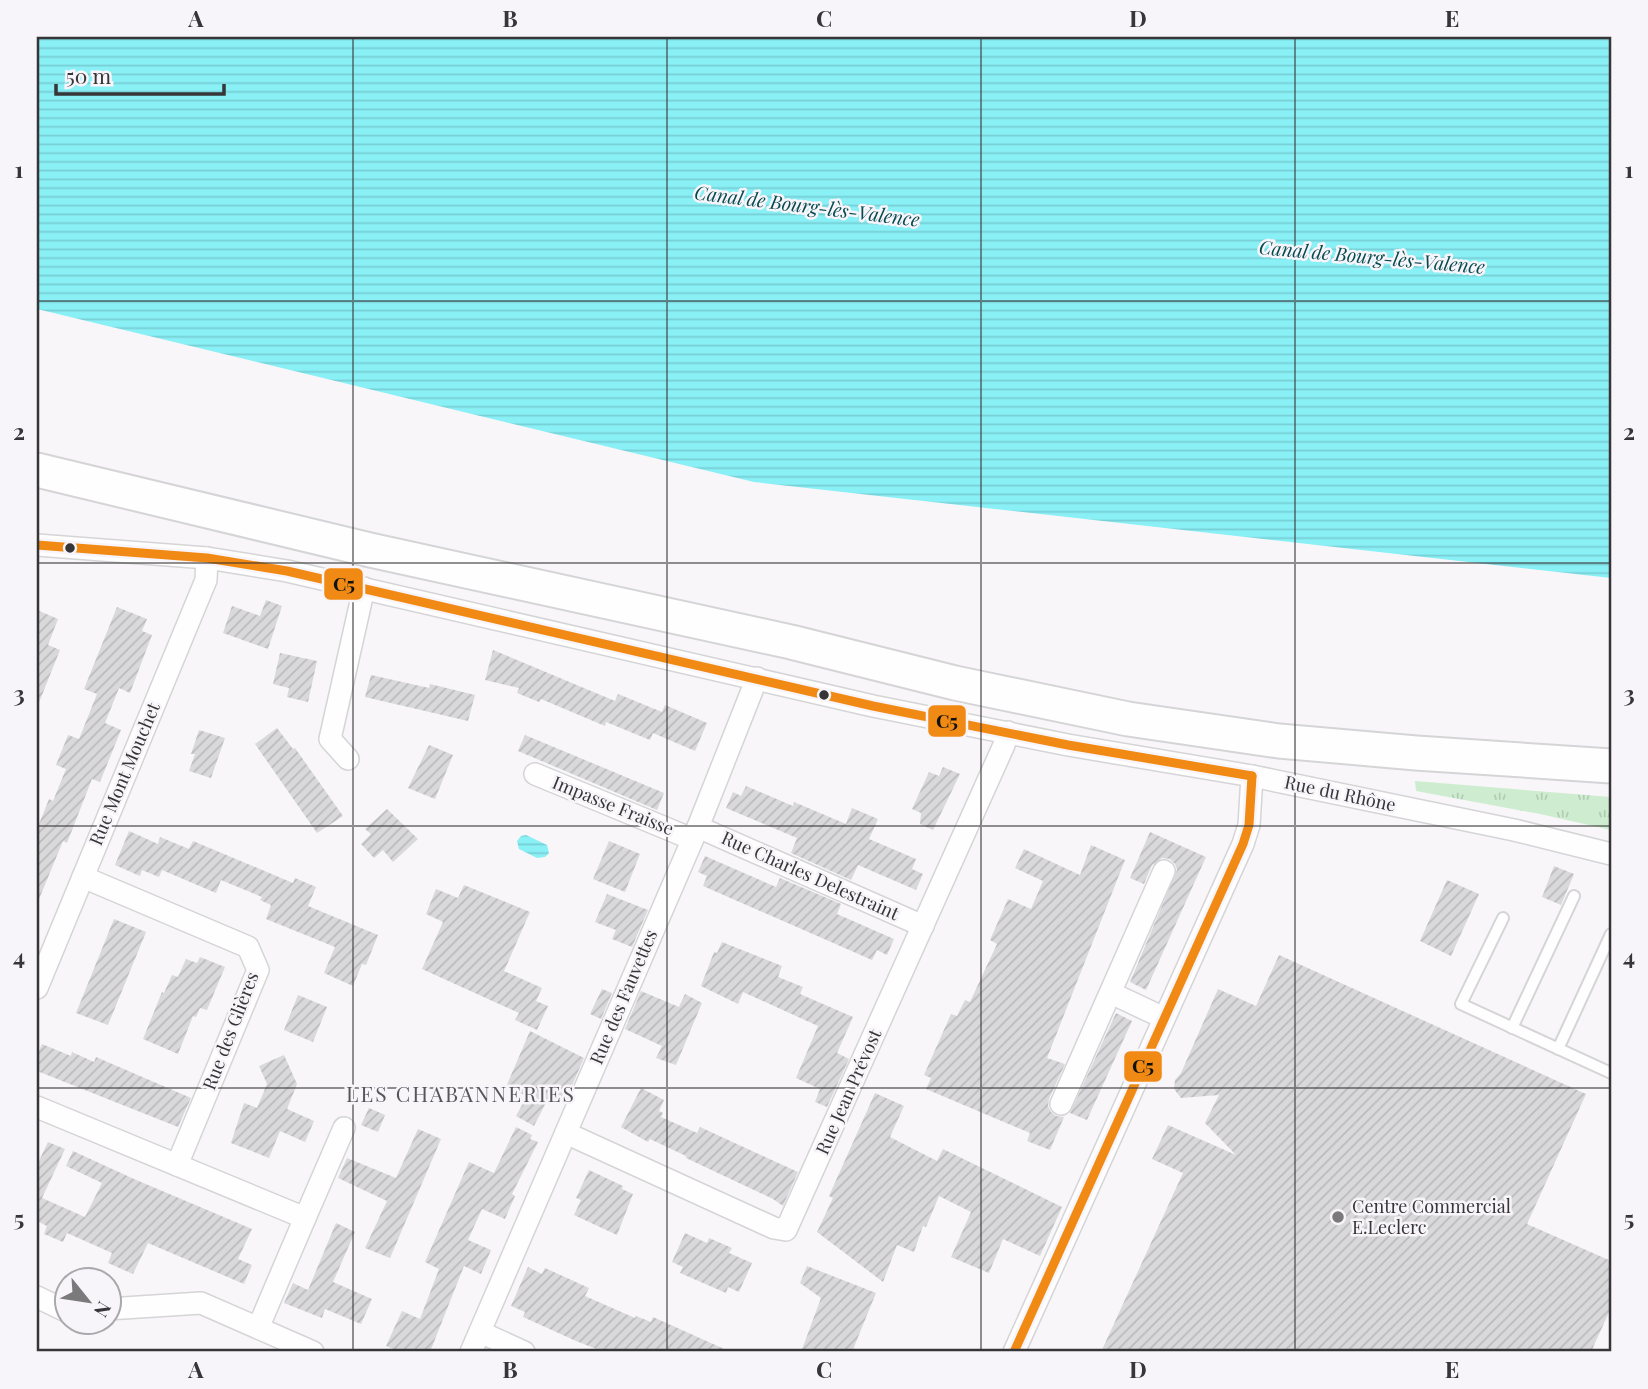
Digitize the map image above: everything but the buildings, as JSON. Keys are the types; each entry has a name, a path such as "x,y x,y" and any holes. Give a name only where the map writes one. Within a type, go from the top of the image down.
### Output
{"main road":[{"path":"37,470 370,550 791,642 955,683 1128,719 1293,742 1606,765"}],"street":[{"name":"Rue du Rhône","path":"37,545 206,558 287,571 873,706 1068,745 1252,776 1514,830 1611,854"},
{"name":"Rue Mont Mouchet","path":"37,988 206,580 206,558"},
{"path":"348,759 330,739 364,588"},
{"name":"Rue des Fauvettes","path":"471,1352 695,833 757,678"},
{"name":"Rue Jean Prévost","path":"566,1133 774,1228 786,1230 1008,732"},
{"name":"Impasse Fraisse","path":"534,774 695,833"},
{"path":"1014,1352 1243,844 1249,825 1252,776"},
{"name":"Rue Charles Delestraint","path":"695,833 923,926"},
{"path":"1061,1104 1164,871"},
{"name":"Rue des Glières","path":"83,877 248,947 258,970 177,1165"},
{"path":"1111,993 1164,1018"},
{"path":"37,1107 305,1218"},
{"path":"258,1328 344,1128"},
{"path":"122,1308 201,1303 313,1352"},
{"path":"480,1332 524,1352"}],"lane":[{"path":"1512,1028 1574,896"},
{"path":"1503,918 1461,1004 1611,1073"},
{"path":"1558,1049 1611,934"}],"green space":[{"path":"1415,781 1611,797 1611,830 1416,791"}],"water":[{"name":"Canal de Bourg-lès-Valence","path":"37,37 1611,37 1611,578 754,482 37,309"},
{"path":"526,835 547,845 549,853 545,857 537,858 519,849 517,841"}],"transit line":[{"name":"C5","path":"37,545 207,558 287,571 873,706 1068,745 1252,776"},
{"name":"C5","path":"1014,1352 1243,844 1249,825 1252,776"}],"place":[{"name":"Centre Commercial E.Leclerc","path":"1338,1217"}],"district":[{"name":"LES CHABANNERIES","path":"461,1095"}]}
